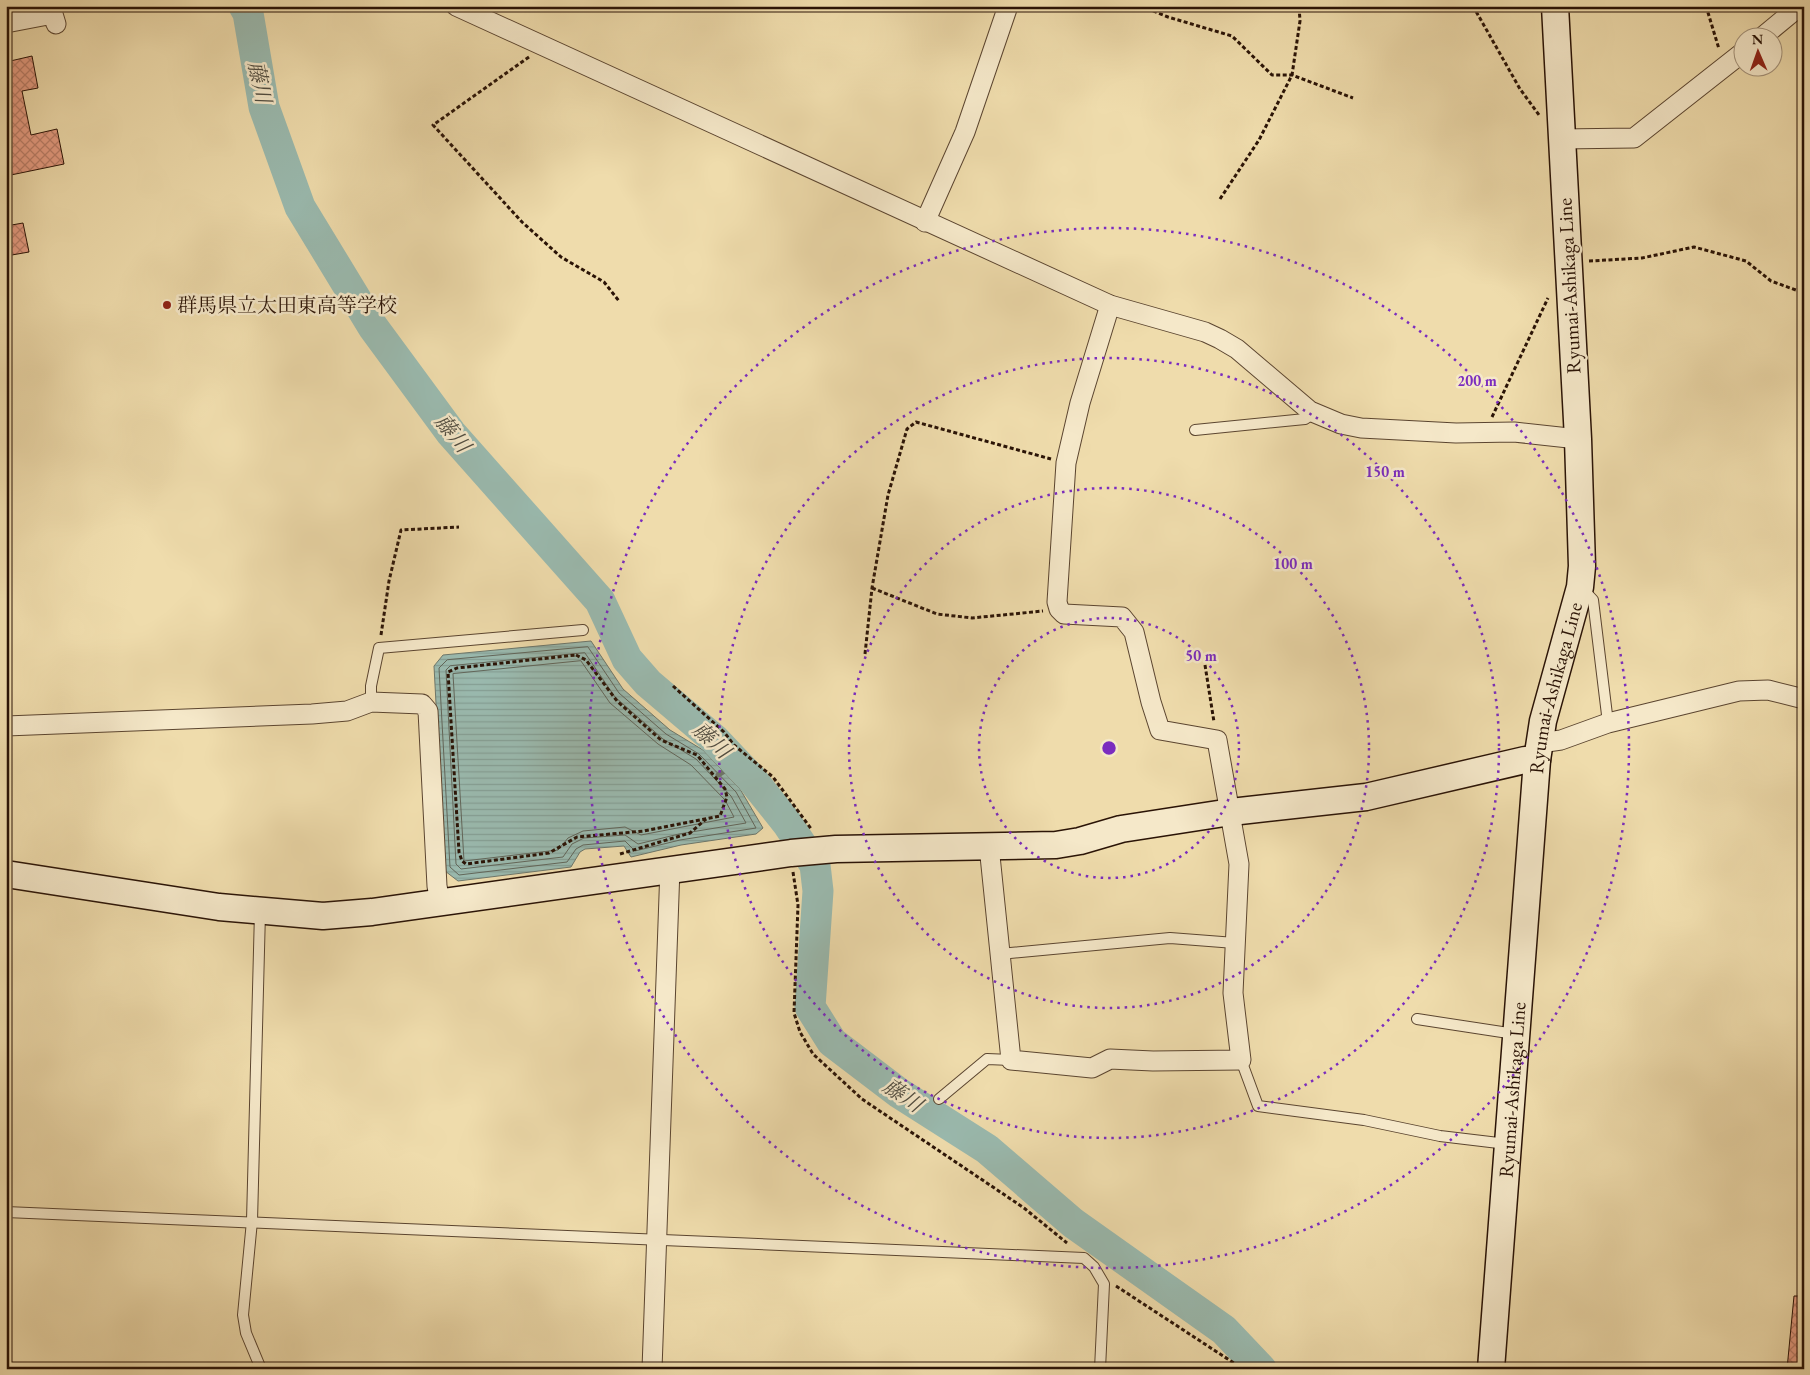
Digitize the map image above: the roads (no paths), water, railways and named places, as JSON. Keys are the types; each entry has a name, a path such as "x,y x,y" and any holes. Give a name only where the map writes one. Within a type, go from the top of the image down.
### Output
{"street":[{"path":"456,6 1110,305 1205,332 1220,339 1237,350 1314,413 1341,424 1361,428 1456,434 1491,432 1578,439"},
{"path":"925,222 965,132 1008,6"},
{"name":"Ryumai-Ashikaga Line","path":"1491,1369 1538,752 1543,721 1580,587 1582,533 1578,439 1567,272 1555,6"},
{"path":"1774,28 1800,6"},
{"path":"6,23 35,12 53,14 56,24"},
{"path":"1562,139 1634,138 1732,61"},
{"path":"989,846 1012,1060 1092,1068 1110,1059 1153,1061 1241,1060 1233,993 1238,864 1231,812 1217,740 1160,730 1151,702 1134,632 1122,617 1064,614 1059,609 1057,602 1066,463 1080,403 1110,305"},
{"path":"6,874 219,907 323,916 372,912 670,868 793,853 825,850 1056,845 1080,841 1121,829 1231,812 1366,797 1525,760 1560,740 1608,723 1739,691 1768,690 1804,699"},
{"path":"6,726 312,714 346,711 371,702 422,704 428,711 437,886 440,902"},
{"path":"652,1369 670,868"}],"lane":[{"path":"1195,430 1305,419 1314,413"},
{"path":"1580,587 1592,600 1608,723"},
{"path":"371,702 371,686 379,648 583,630"},
{"path":"260,911 252,1221 243,1315 246,1333 260,1369"},
{"path":"1000,954 1170,938 1235,943"},
{"path":"1417,1020 1516,1034"},
{"path":"939,1099 987,1059 1012,1060"},
{"path":"1241,1060 1258,1106 1364,1120 1440,1136 1507,1144"},
{"path":"6,1212 658,1238 1084,1258 1094,1267 1104,1284 1100,1369"}],"water":[{"path":"591,641 623,689 670,730 703,750 740,789 763,828 756,834 681,845 631,857 624,846 585,849 580,852 571,867 458,881 445,871 434,666 443,655"}],"waterway":[{"name":"藤川","path":"244,6 248,13 264,107 300,207 373,327 451,433 600,601 627,659 648,683 714,739 751,778 787,823 815,865 818,891 810,1007 832,1042 899,1093 987,1149 1073,1223 1224,1330 1261,1369"},
{"path":"718,775 736,764"},
{"path":"776,825 787,823"}],"place":[{"name":"群馬県立太田東高等学校","path":"167,305"}]}
